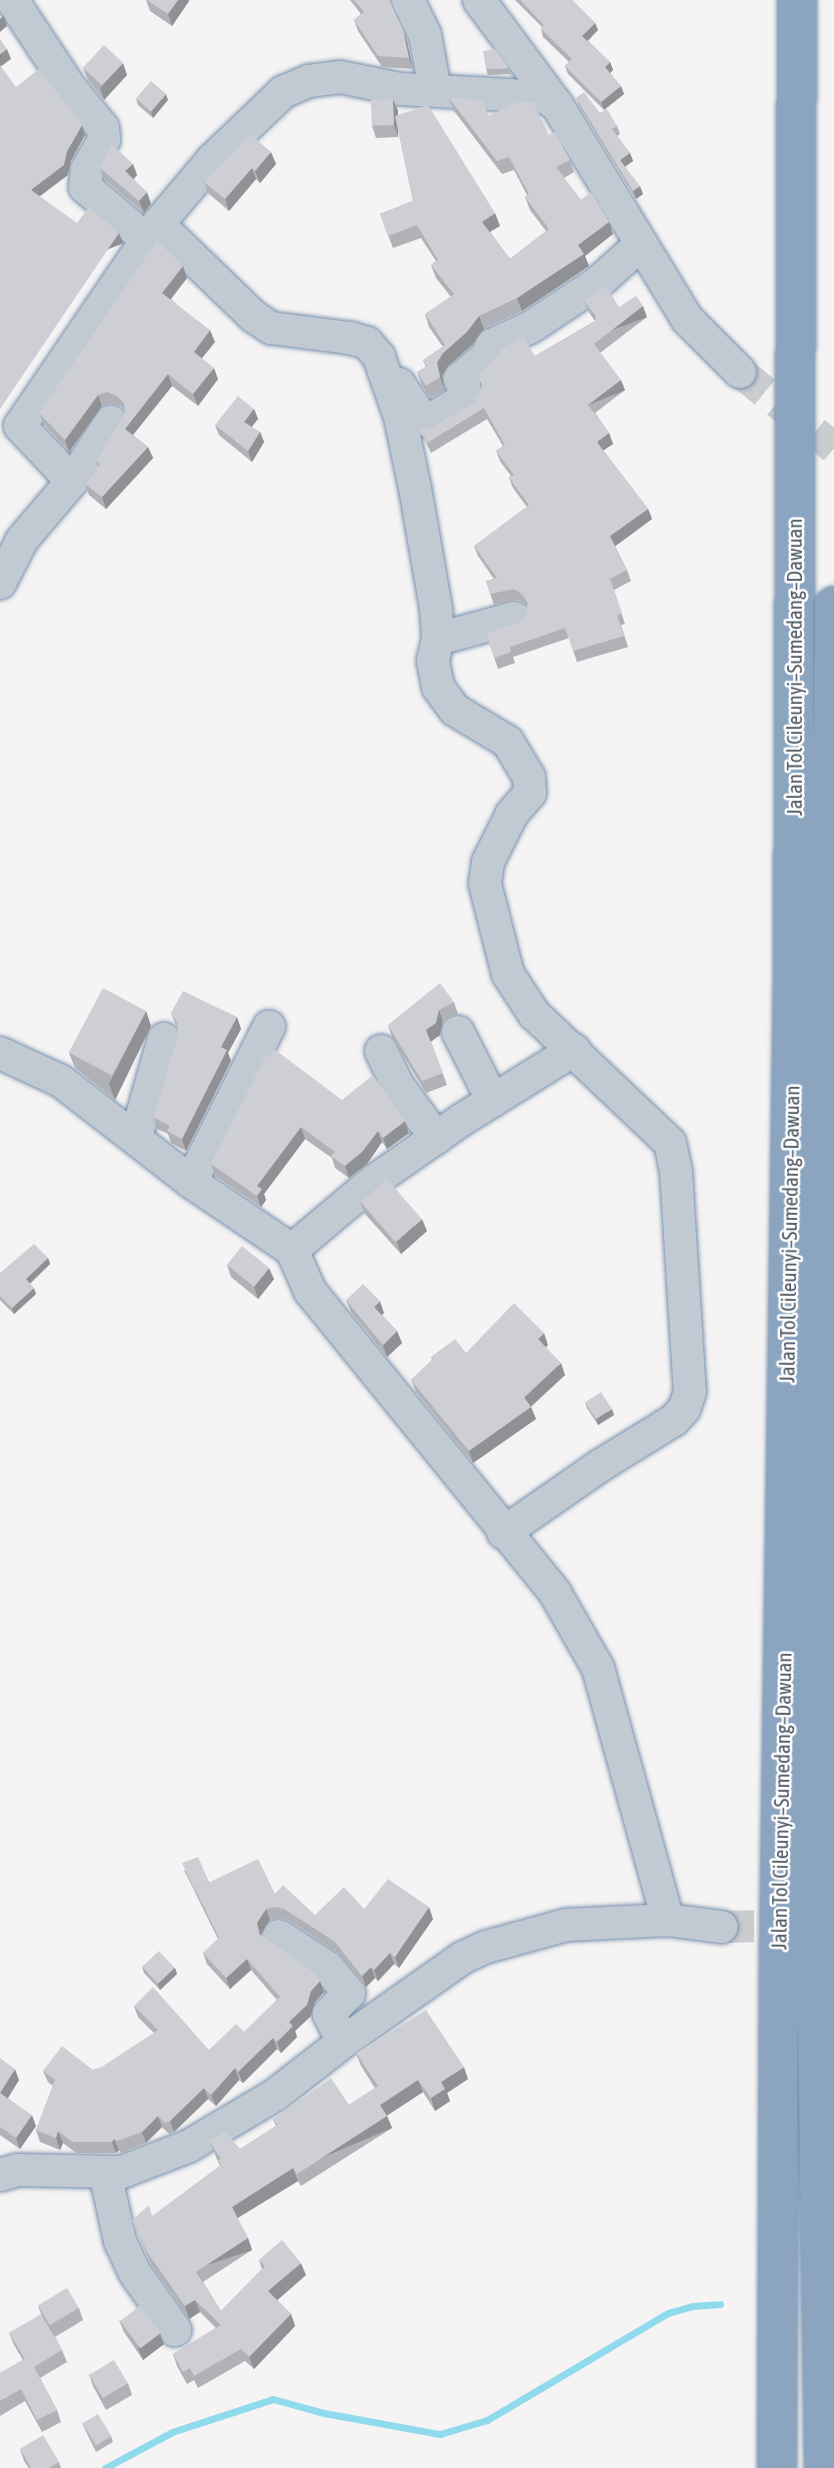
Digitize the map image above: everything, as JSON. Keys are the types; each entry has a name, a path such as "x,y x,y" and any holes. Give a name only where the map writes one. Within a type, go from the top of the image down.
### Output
{"highway":[{"name":"Jalan Tol Cileunyi–Sumedang–Dawuan","path":"777,2468 779,1969 793,964 797,0"},
{"name":"Jalan Tol Cileunyi–Sumedang–Dawuan","path":"824,2468 816,1963 834,606"}],"street":[{"path":"12,0 69,86 103,128 104,140 87,170 85,187 152,231 271,328 350,338 367,344 379,357 400,416 415,488 436,608 438,639 433,661 438,687 455,710 508,742 528,777 530,793 512,814 488,862 485,884 488,905 508,974 534,1014 670,1143 677,1171 690,1392 684,1409 674,1420 601,1465 503,1533"},
{"path":"408,0 425,35 435,90"},
{"path":"479,0 556,106 687,319 740,372"},
{"path":"72,481 20,426 152,231 213,159 284,92 309,80 340,77 400,89 532,95 545,97 556,106"},
{"path":"387,380 399,384 421,417 428,421 468,397 460,379 487,356 492,345 531,327 600,281 640,245"},
{"path":"0,583 22,540 72,481 111,422"},
{"path":"438,639 514,618"},
{"path":"191,1182 269,1027"},
{"path":"458,1032 494,1101"},
{"path":"136,1137 164,1039"},
{"path":"380,1051 397,1084 436,1138"},
{"path":"292,1250 374,1181 436,1138 574,1051"},
{"path":"0,1054 61,1081 191,1182 292,1250 310,1291 503,1533 555,1593 598,1668 668,1920"},
{"path":"5,2166 122,2172 189,2146 275,2095 343,2042 462,1958 486,1947 566,1924 668,1920 722,1927"},
{"path":"279,1936 328,1968 349,1993 329,2014 343,2042"},
{"path":"105,2172 120,2241 135,2273 175,2330"}],"building":[{"path":"147,0 178,0 168,14"},
{"path":"354,0 389,0 403,30 409,58 378,56 354,20 364,12"},
{"path":"520,0 572,0 595,23 582,36 610,62 605,67 621,86 601,102 565,66 572,59 541,29 544,25"},
{"path":"0,39 7,49 0,54"},
{"path":"104,45 123,63 102,85 83,68"},
{"path":"495,49 509,68 486,69 483,51"},
{"path":"0,65 16,87 39,69 82,125 67,151 64,165 31,190 77,223 89,207 119,233 0,409"},
{"path":"151,81 166,94 151,111 136,98"},
{"path":"584,92 600,113 607,109 617,126 612,129 630,153 620,160 640,186 633,191 576,98"},
{"path":"449,98 483,100 488,116 517,102 533,102 549,135 555,132 570,160 556,167 581,200 591,192 609,222 578,245 584,254 517,298 479,316 467,332 443,353 437,363 440,377 426,386 417,372 427,366 423,360 445,345 425,314 454,294 431,265 438,260 417,225 388,236 380,214 413,201 395,116 428,105 495,213 482,222 510,259 549,229 525,197 529,194 509,157 497,161"},
{"path":"393,99 394,125 372,126 371,100"},
{"path":"250,134 271,152 255,171 252,168 225,199 204,182"},
{"path":"112,144 133,164 125,171 147,192 139,201 100,168"},
{"path":"157,241 183,266 162,293 210,330 194,352 214,368 193,394 168,374 125,429 148,447 102,497 85,484 100,464 96,461 125,412 124,403 107,392 98,395 65,440 39,413"},
{"path":"606,286 619,307 636,296 643,306 594,344 621,380 588,405 609,433 597,442 648,509 610,536 627,570 610,579 622,613 617,615 624,636 573,651 565,628 510,647 511,652 494,658 486,633 523,621 528,603 522,594 514,589 490,594 486,581 497,578 474,546 529,505 509,478 514,475 496,451 505,445 484,408 427,443 419,428 434,426 474,402 482,388 479,373 495,359 502,348 524,338 535,356 595,321 596,316 584,301"},
{"path":"238,396 254,409 244,422 260,432 248,451 215,425"},
{"path":"440,983 454,1002 439,1010 436,1023 426,1030 443,1073 422,1081 388,1025"},
{"path":"103,988 146,1011 112,1075 69,1052"},
{"path":"183,991 237,1017 221,1047 227,1050 182,1139 167,1131 170,1126 153,1117 178,1033 177,1023 171,1013"},
{"path":"274,1049 342,1100 373,1075 405,1121 383,1138 378,1131 362,1152 345,1166 331,1156 335,1152 301,1127 257,1186 262,1189 257,1196 211,1164 266,1055 269,1057"},
{"path":"387,1179 422,1219 395,1242 361,1202"},
{"path":"34,1244 48,1258 26,1279 34,1288 12,1308 0,1296 0,1273"},
{"path":"242,1246 269,1268 254,1287 227,1265"},
{"path":"363,1284 380,1301 374,1307 397,1331 383,1345 346,1300"},
{"path":"514,1303 544,1333 538,1339 561,1363 524,1397 531,1407 469,1451 411,1380 433,1359 431,1357 455,1339 466,1353"},
{"path":"601,1392 612,1409 596,1419 585,1402"},
{"path":"198,1857 209,1882 195,1889 196,1893 182,1863"},
{"path":"258,1859 275,1894 283,1885 315,1915 344,1887 364,1909 388,1879 429,1907 395,1957 390,1953 374,1970 371,1967 362,1976 334,1941 284,1909 266,1909 257,1923 259,1934 312,1971 320,1981 311,1991 307,2005 289,2022 293,2026 277,2042 273,2038 238,2072 235,2068 211,2095 204,2088 170,2121 165,2123 158,2116 142,2132 117,2141 114,2139 112,2142 72,2142 58,2131 56,2138 36,2130 55,2080 43,2071 62,2046 93,2070 102,2067 158,2030 134,2006 153,1987 209,2050 236,2024 244,2032 280,1997 247,1959 226,1978 203,1953 219,1938 195,1889"},
{"path":"159,1951 175,1968 158,1984 142,1967"},
{"path":"426,2010 464,2067 441,2082 445,2089 431,2098 418,2080 380,2105 387,2116 297,2174 293,2168 232,2207 248,2238 196,2272 221,2311 265,2266 259,2260 282,2240 301,2263 268,2291 291,2314 249,2357 241,2349 194,2376 190,2368 183,2372 173,2354 221,2325 195,2300 185,2306 147,2252 132,2220 149,2205 152,2216 221,2165 218,2160 221,2159 209,2141 225,2131 240,2149 277,2125 273,2119 331,2078 349,2105 378,2086 356,2053"},
{"path":"0,2058 15,2069 0,2093"},
{"path":"0,2093 32,2115 16,2138 0,2127"},
{"path":"67,2288 79,2308 50,2325 38,2306"},
{"path":"140,2306 160,2333 140,2348 120,2321"},
{"path":"41,2314 62,2350 34,2367 57,2410 37,2420 21,2389 0,2401 0,2373 25,2359 9,2333"},
{"path":"114,2360 128,2383 103,2398 89,2375"},
{"path":"98,2414 111,2436 96,2446 83,2423"},
{"path":"43,2435 59,2462 49,2468 31,2468 20,2449"}],"waterway":[{"path":"105,2468 172,2432 273,2399 324,2413 440,2434 487,2420 668,2313 693,2306 720,2304"}],"tunnel":[{"path":"740,372 834,448"},
{"path":"722,1927 801,1925"}]}
